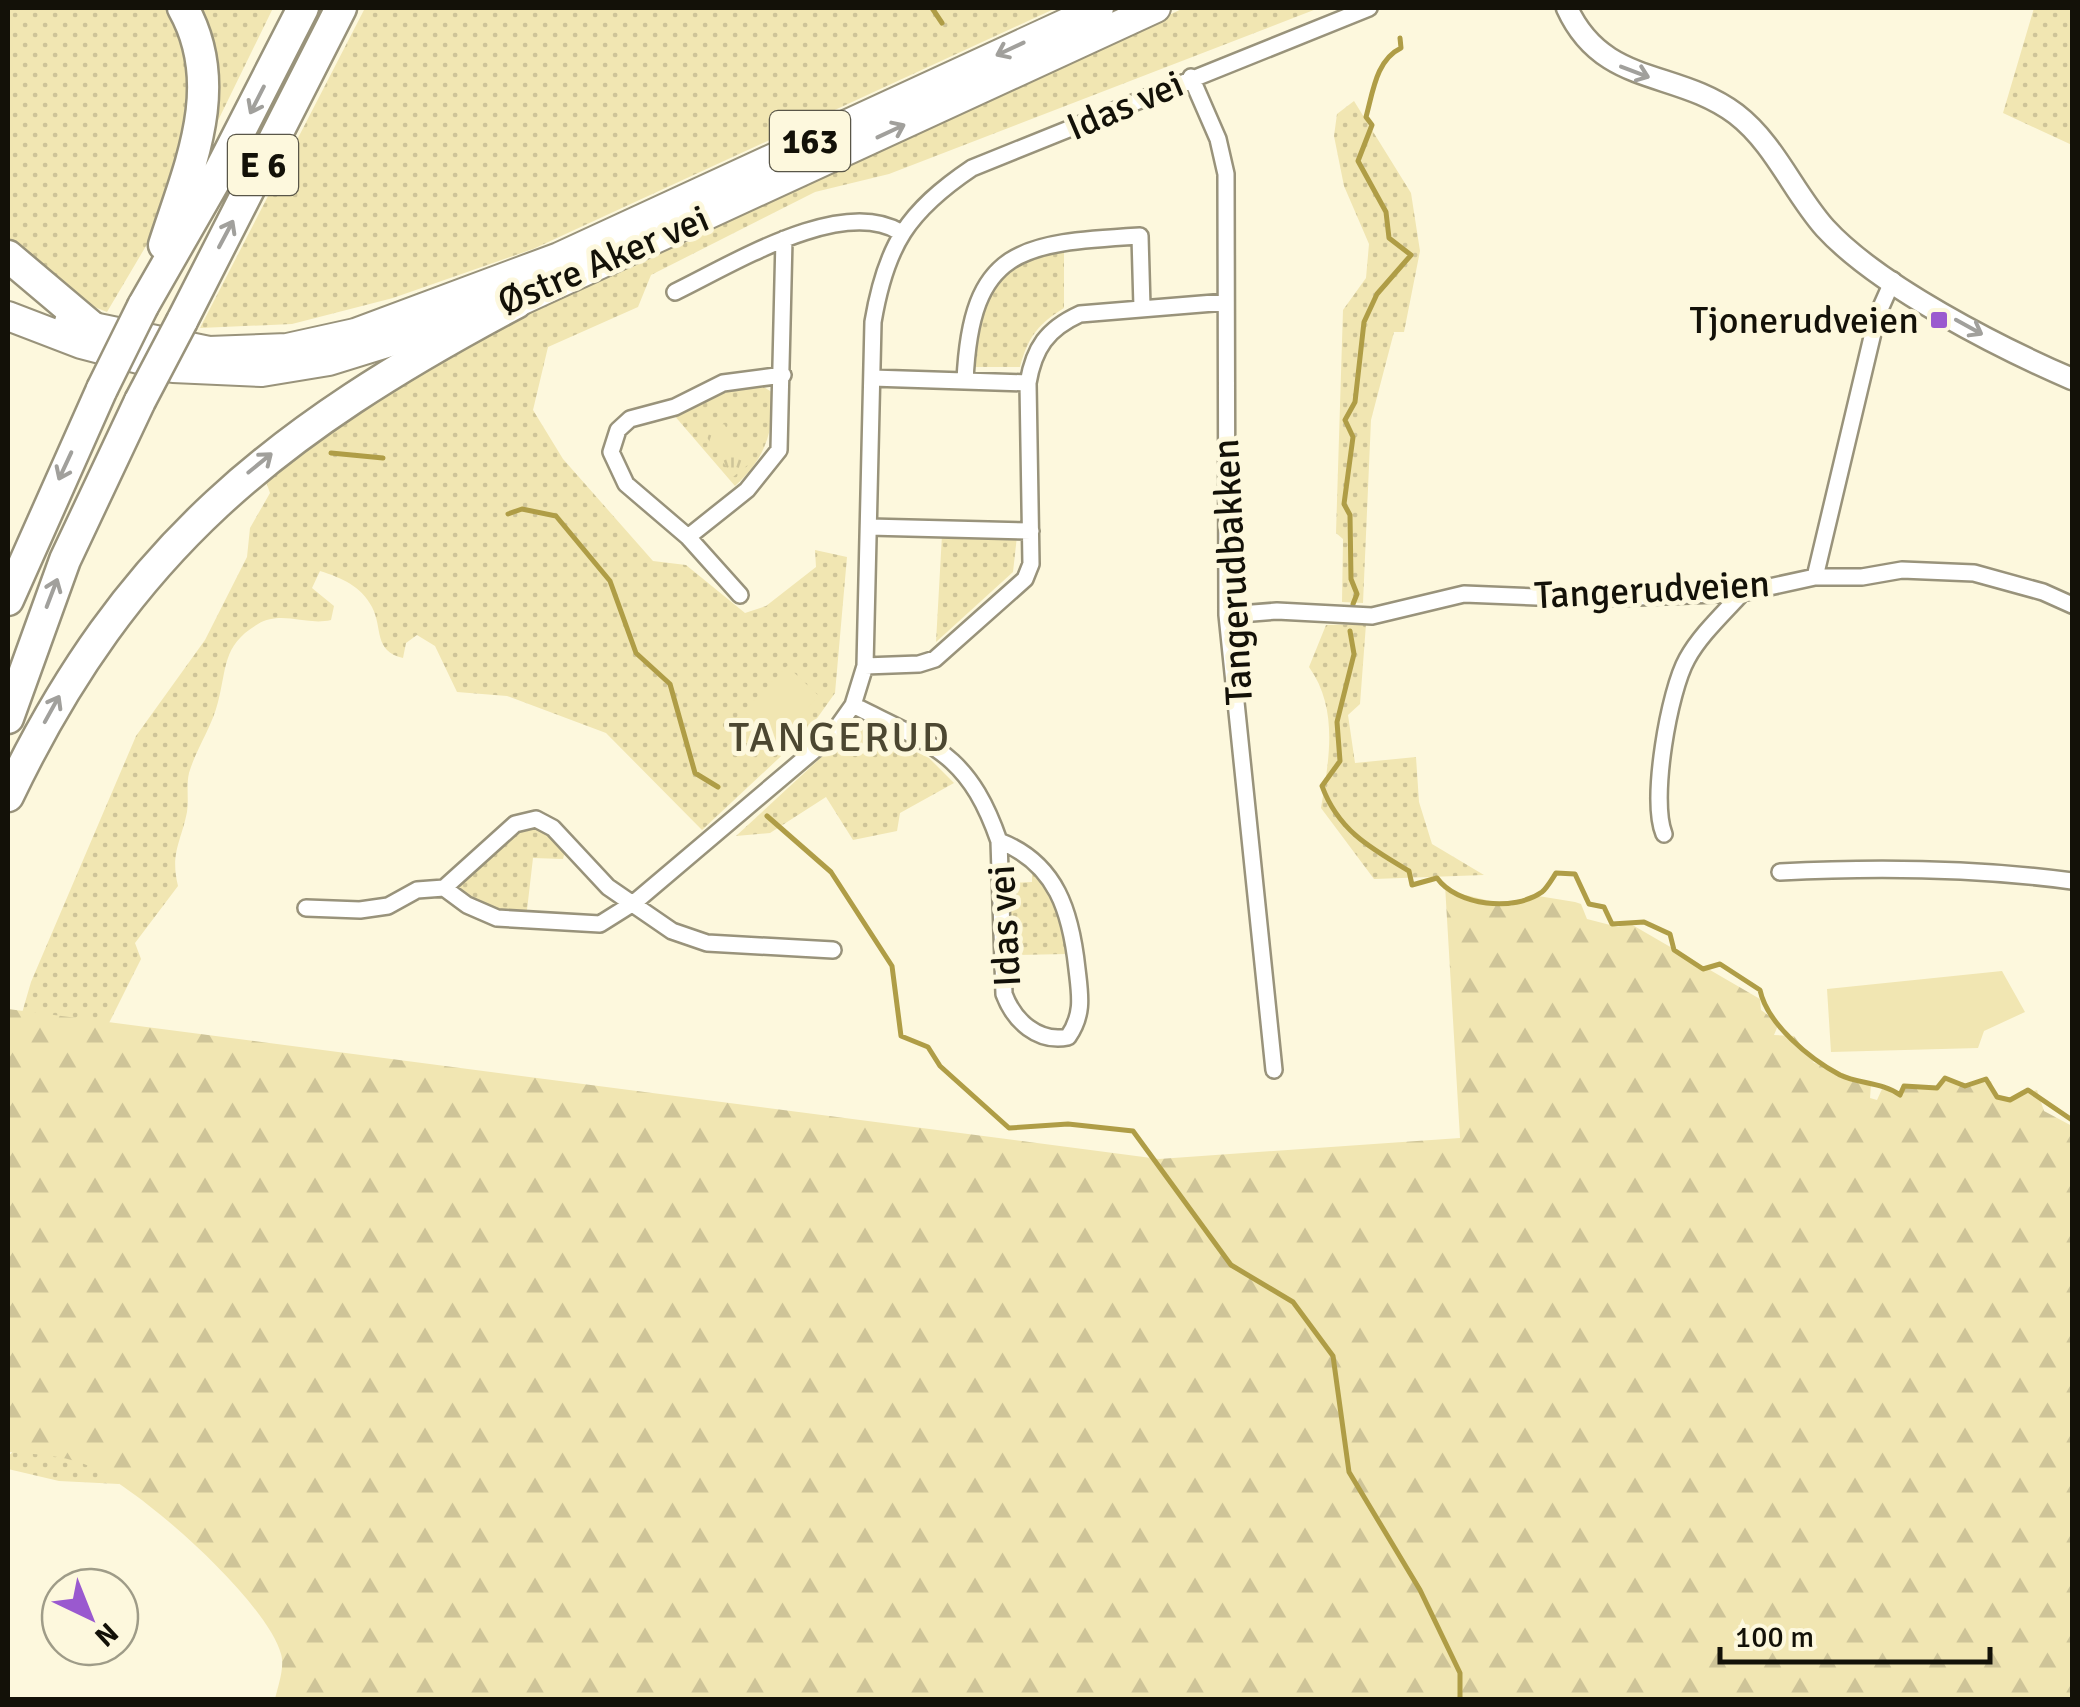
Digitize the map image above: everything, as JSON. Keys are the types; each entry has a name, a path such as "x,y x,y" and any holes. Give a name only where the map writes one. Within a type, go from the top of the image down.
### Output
{"highway":[{"name":"E 6","path":"145,302 195,153 201,122 201,56 183,8"},
{"name":"E 6","path":"8,600 145,302 214,182 303,8"},
{"name":"E 6","path":"8,718 65,560 140,401 340,8"},
{"name":"Østre Aker vei","path":"12,312 181,348 232,352 325,341 398,320 559,257 1098,8"},
{"name":"Østre Aker vei","path":"12,312 135,361 205,371 262,372 371,350 516,303 1156,8"},
{"path":"8,256 92,327"},
{"path":"8,796 54,703 101,632 155,563 204,512 272,452 353,395 516,303"}],"street":[{"name":"Idas vei","path":"444,888 466,905 498,918 600,924 635,902 799,767 853,706 865,666 872,378 880,282 900,232 930,197 972,168 1369,8"},
{"path":"1567,8 1588,42 1616,64 1716,101 1739,117 1770,149 1828,231 1893,280 1999,344 2072,379"},
{"name":"Tangerudbakken","path":"1191,78 1218,139 1226,174 1227,615 1274,1070"},
{"path":"675,292 784,239 861,219 900,232"},
{"path":"965,381 967,330 976,300 1008,260 1034,248 1140,236 1142,307"},
{"path":"688,537 747,490 779,450 784,239"},
{"path":"1815,576 1872,334 1893,280"},
{"path":"865,666 934,660 1025,579 1031,564 1028,384 1039,344 1063,322 1080,314 1226,302"},
{"path":"740,595 688,537 626,484 611,452 618,430 630,420 675,408 724,383 783,376"},
{"path":"872,378 1028,384"},
{"path":"869,527 1031,531"},
{"name":"Tangerudveien","path":"1227,615 1277,611 1372,616 1464,594 1586,598 1742,592 1815,576 1862,577 1902,570 1974,573 2043,592 2072,605"},
{"path":"1664,834 1657,804 1679,676 1690,654 1742,592"},
{"name":"Idas vei","path":"853,706 937,747 962,766 987,808 999,842 1004,994 1011,1012 1044,1037 1068,1037 1082,1010 1072,919 1064,900 1039,869 1020,849 999,842"},
{"path":"306,908 360,910 388,906 418,890 444,888 515,824 536,820 553,828 608,886 672,931 707,942 833,950"},
{"path":"1780,872 1870,867 2010,873 2072,881"}],"green space":[{"path":"8,8 273,8 208,141 107,312 8,273"},
{"path":"365,8 1056,8 533,249 393,298 292,324 200,328"},
{"path":"1184,8 1319,8 889,174 815,192 651,275 638,307 548,347 533,410 563,459 653,561 686,565 745,613 766,606 816,567 815,550 847,557 835,693 808,731 702,830 606,733 507,696 457,692 435,646 417,635 406,643 403,658 394,655 380,638 368,600 357,588 336,577 320,571 312,588 334,606 331,620 276,618 258,624 238,640 228,658 215,711 189,773 187,812 176,856 178,886 135,943 141,959 103,1035 119,1484 59,1481 8,1469 8,1456 31,1437 8,1061 31,982 136,736 205,640 247,557 250,528 270,493 264,476 385,389 512,318"},
{"path":"2034,8 2072,8 2072,145 2003,113"},
{"path":"1354,101 1411,193 1420,251 1404,332 1394,332 1371,420 1363,603 1342,602 1343,539 1336,533 1343,310 1366,278 1369,244 1344,186 1334,136 1337,114"},
{"path":"1064,247 1064,308 1035,332 1020,367 971,367 979,318 992,287 1017,265"},
{"path":"759,384 775,394 769,434 754,466 735,486 673,414 725,389"},
{"path":"724,424 749,464 733,477 706,436"},
{"path":"942,535 1017,536 1013,572 936,642"},
{"path":"1366,624 1360,704 1348,715 1355,763 1416,757 1419,802 1432,844 1484,875 1374,879 1321,808 1329,753 1328,717 1325,700 1309,667 1326,625"},
{"path":"787,666 819,696 775,741 744,711"},
{"path":"853,722 929,758 954,783 900,813 897,831 853,840 826,797 770,833 736,836 841,739"},
{"path":"528,828 546,832 565,851 563,859 533,858 527,910 489,907 455,889 511,836"},
{"path":"1032,871 1064,910 1067,954 1018,955 1012,962 1008,883 1032,882"},
{"path":"1445,885 1453,892 1511,906 1532,895 1575,902 1581,904 1587,919 1618,927 1629,923 1760,999 1761,1010 1779,1023 1774,1035 1794,1036 1814,1063 1871,1084 1870,1098 1877,1100 1882,1089 1899,1094 1909,1085 1938,1089 1945,1078 1968,1084 1991,1081 1996,1097 2008,1099 2037,1090 2044,1111 2072,1126 2072,1699 275,1699 282,1659 270,1631 251,1604 197,1547 135,1495 84,1464 8,1452 8,1009 1159,1159 1460,1138"},
{"path":"2002,971 2025,1012 1984,1031 1978,1048 1831,1052 1827,989"}],"waterway":[{"path":"932,8 942,23"},
{"path":"1353,604 1357,594 1351,579 1350,515 1344,504 1353,437 1345,420 1355,402 1364,322 1377,294 1411,255 1389,238 1386,212 1358,161 1372,125 1366,117 1377,78 1386,60 1401,48 1400,38"},
{"path":"331,453 383,458"},
{"path":"508,514 522,509 556,516 610,581 636,653 670,684 695,773 718,787"},
{"path":"1350,631 1354,654 1337,722 1340,761 1322,786 1346,826 1409,871 1412,885 1437,878 1458,895 1502,904 1542,892 1556,873 1575,874 1589,904 1604,907 1612,924 1644,922 1670,934 1674,950 1703,969 1720,964 1760,990 1780,1028 1840,1075 1900,1095 1904,1086 1937,1088 1945,1078 1965,1086 1986,1079 1997,1097 2010,1100 2028,1090 2072,1120"},
{"path":"767,816 831,872 892,966 901,1036 928,1047 940,1066 1009,1128 1068,1124 1133,1131 1231,1265 1293,1302 1333,1356 1349,1472 1420,1590 1460,1673 1460,1700"}],"place":[{"name":"Tjonerudveien","path":"1939,320"}],"district":[{"name":"TANGERUD","path":"840,736"}]}
